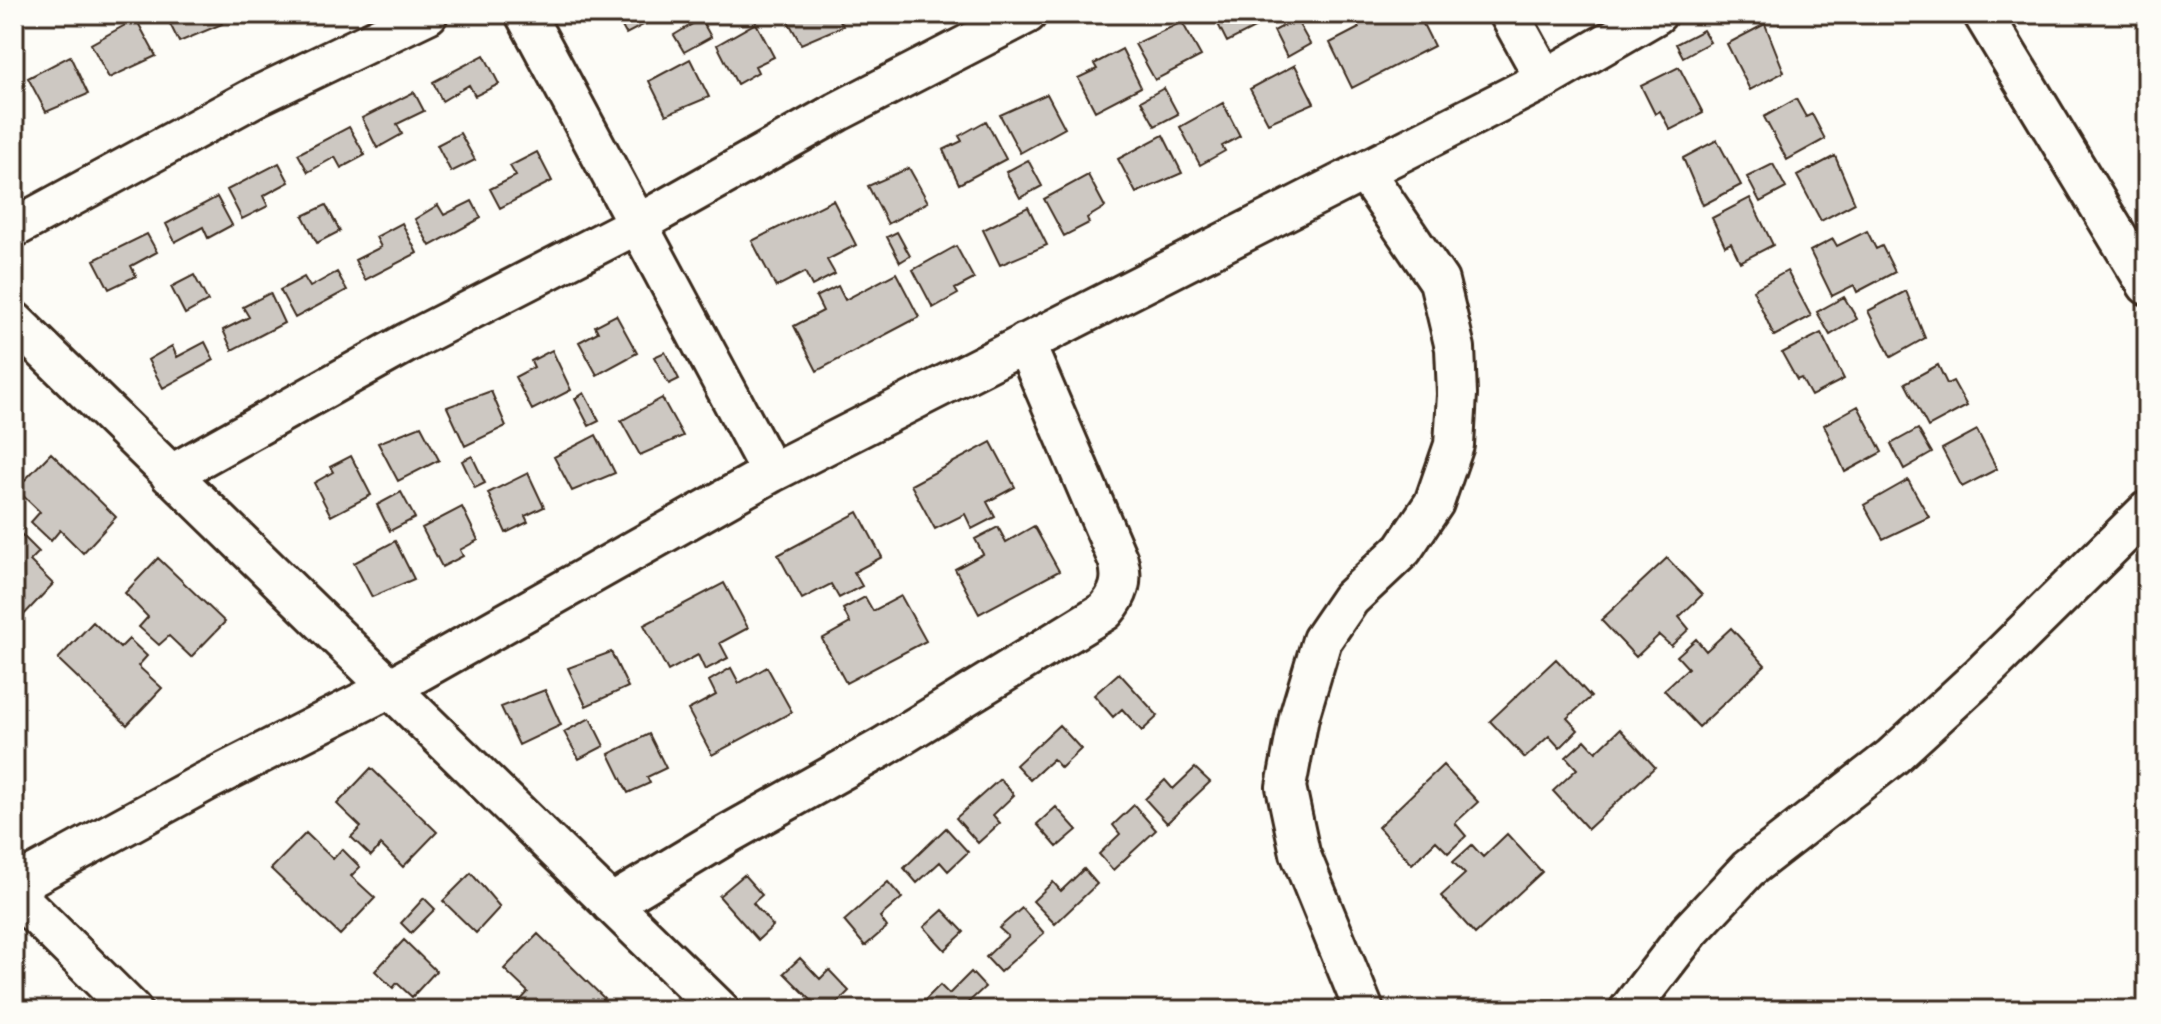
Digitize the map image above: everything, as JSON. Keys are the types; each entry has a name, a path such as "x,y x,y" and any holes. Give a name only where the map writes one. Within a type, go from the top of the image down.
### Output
{"street":[{"path":"14,228 255,97 428,14"},
{"path":"525,14 771,473"},
{"path":"170,475 408,342 636,225 837,112 1027,14"},
{"path":"1509,14 1545,79"},
{"path":"14,886 205,782 390,688 771,473 1545,79 1657,14"},
{"path":"1983,14 2147,285"},
{"path":"1364,171 1439,281 1455,348 1457,394 1454,445 1434,503 1403,549 1350,599 1322,640 1299,717 1286,787 1300,853 1364,1010"},
{"path":"14,321 720,1010"},
{"path":"611,904 883,747 1105,611 1113,602 1122,575 1118,560 1025,343"},
{"path":"1629,1010 1689,932 1748,869 1892,757 1981,675 2147,511"},
{"path":"14,893 132,1010"}],"building":[{"path":"165,14 217,14 222,24 179,42"},
{"path":"615,14 664,14 626,34"},
{"path":"784,14 837,14 843,26 801,44"},
{"path":"1213,14 1272,14 1274,18 1227,42"},
{"path":"1418,14 1434,46 1352,88 1330,43 1359,28 1352,15"},
{"path":"136,19 156,56 109,78 91,44"},
{"path":"701,19 711,37 684,52 674,35"},
{"path":"1296,19 1310,44 1287,57 1274,31"},
{"path":"1182,22 1201,56 1155,80 1135,44"},
{"path":"756,23 774,57 755,66 758,72 737,84 717,45"},
{"path":"1765,24 1784,72 1750,90 1727,44"},
{"path":"1703,30 1710,42 1683,57 1676,44"},
{"path":"1122,49 1141,87 1095,111 1078,78 1097,69 1094,64"},
{"path":"484,55 499,84 475,96 469,85 442,101 433,82"},
{"path":"70,56 88,94 46,112 28,78"},
{"path":"690,59 709,97 666,115 649,81"},
{"path":"1295,65 1314,103 1268,123 1250,89"},
{"path":"1679,67 1703,113 1670,130 1660,111 1655,114 1641,86"},
{"path":"1164,88 1178,114 1155,126 1141,101"},
{"path":"414,92 424,111 397,124 402,134 377,148 362,118"},
{"path":"1047,94 1065,128 1020,153 1000,115"},
{"path":"1796,99 1806,117 1812,114 1825,139 1787,160 1764,117"},
{"path":"1223,103 1240,136 1222,146 1225,151 1200,165 1180,127"},
{"path":"986,121 1006,159 959,184 943,150 962,141 959,136"},
{"path":"349,127 365,155 341,168 335,157 308,172 298,154"},
{"path":"460,133 475,160 451,172 437,145"},
{"path":"1163,135 1182,173 1136,193 1118,159"},
{"path":"1717,140 1741,185 1703,205 1683,158"},
{"path":"537,152 552,181 500,208 490,189 516,176 510,166"},
{"path":"1835,156 1855,203 1821,221 1797,176"},
{"path":"1028,160 1042,186 1020,198 1006,172"},
{"path":"279,163 289,182 263,196 268,206 242,219 227,190"},
{"path":"1773,164 1786,188 1760,202 1747,177"},
{"path":"909,168 928,202 888,224 868,186"},
{"path":"1088,175 1105,207 1087,218 1089,223 1064,236 1044,199"},
{"path":"217,197 232,225 208,238 203,227 175,242 166,224"},
{"path":"1750,198 1773,245 1740,262 1731,243 1725,246 1712,218"},
{"path":"833,200 856,245 827,260 835,274 812,286 805,272 776,287 752,241"},
{"path":"472,201 481,218 430,246 415,219 438,205 444,215"},
{"path":"326,205 340,231 317,243 303,216"},
{"path":"1028,207 1047,245 1000,265 983,230"},
{"path":"402,223 417,253 365,280 355,260 381,247 376,237"},
{"path":"1867,231 1876,249 1882,246 1895,272 1857,292 1854,285 1832,296 1810,251 1833,239 1837,246"},
{"path":"897,232 910,256 900,262 887,237"},
{"path":"147,234 157,252 131,266 136,276 109,289 94,260"},
{"path":"956,246 974,279 955,289 958,294 933,308 913,270"},
{"path":"1787,271 1811,316 1774,336 1753,290"},
{"path":"337,272 347,290 295,318 280,290 304,277 310,287"},
{"path":"896,273 919,317 817,371 794,326 823,311 816,297 838,286 845,300"},
{"path":"194,275 208,301 185,314 171,287"},
{"path":"1906,291 1925,338 1891,357 1868,311"},
{"path":"270,293 284,323 232,350 223,330 249,317 243,307"},
{"path":"1844,297 1857,319 1830,335 1817,312"},
{"path":"616,315 637,353 597,375 579,342 598,332 595,326"},
{"path":"1821,333 1844,379 1811,396 1801,378 1797,380 1782,353"},
{"path":"205,342 214,360 163,388 148,360 172,346 177,357"},
{"path":"552,350 571,390 532,410 515,377 534,367 531,361"},
{"path":"665,352 679,379 669,384 654,357"},
{"path":"1938,365 1947,384 1953,381 1967,406 1928,427 1905,383"},
{"path":"491,391 506,426 465,446 447,407"},
{"path":"584,393 599,421 589,426 575,399"},
{"path":"662,398 683,436 640,455 621,421"},
{"path":"1858,406 1882,452 1845,472 1824,425"},
{"path":"421,426 439,460 398,481 378,443"},
{"path":"1918,429 1932,453 1904,469 1891,444"},
{"path":"1977,430 1997,469 1962,487 1942,449"},
{"path":"596,435 615,473 572,491 554,457"},
{"path":"991,442 1015,487 987,502 995,517 972,529 965,514 935,529 911,485"},
{"path":"51,453 116,517 83,553 60,530 51,541 31,522 40,512 16,489"},
{"path":"351,456 371,495 331,516 314,483 333,472 330,467"},
{"path":"472,456 485,483 475,488 462,461"},
{"path":"528,473 544,507 525,516 528,522 506,533 488,493"},
{"path":"1908,480 1929,517 1883,539 1864,505"},
{"path":"401,492 415,518 390,531 377,505"},
{"path":"462,507 478,540 460,550 463,556 442,567 422,528"},
{"path":"858,512 882,557 854,572 862,586 839,598 831,584 802,599 778,555"},
{"path":"1034,526 1059,571 979,614 955,569 983,554 975,539 998,527 1006,542"},
{"path":"21,534 39,552 30,561 53,584 19,620 14,615 14,541"},
{"path":"395,541 414,579 372,597 354,563"},
{"path":"158,558 225,622 191,657 169,636 159,645 139,627 148,617 125,593"},
{"path":"1667,558 1702,595 1679,617 1689,629 1671,646 1659,635 1636,657 1601,620"},
{"path":"724,583 748,628 720,643 728,658 705,670 698,655 668,671 644,625"},
{"path":"901,596 926,641 846,683 822,639 850,623 843,609 865,597 873,611"},
{"path":"93,622 120,648 129,639 147,656 138,666 162,688 127,725 58,659"},
{"path":"1731,628 1765,665 1699,727 1664,690 1688,668 1677,656 1696,639 1706,651"},
{"path":"611,652 628,687 586,706 568,668"},
{"path":"1556,659 1591,697 1567,718 1578,730 1560,748 1549,736 1525,758 1490,721"},
{"path":"767,667 792,712 712,755 688,710 716,695 709,681 731,668 739,683"},
{"path":"1119,673 1158,716 1142,731 1122,709 1113,717 1094,695"},
{"path":"545,690 561,725 519,745 501,707"},
{"path":"590,718 604,746 579,759 564,732"},
{"path":"1059,725 1081,749 1061,768 1053,759 1030,780 1016,765"},
{"path":"1620,729 1655,767 1588,829 1553,791 1577,769 1566,757 1585,740 1596,752"},
{"path":"649,734 666,768 647,777 650,783 628,793 609,754"},
{"path":"1443,765 1478,802 1455,823 1466,836 1448,853 1436,841 1412,864 1378,827"},
{"path":"371,768 437,832 403,867 381,845 371,856 351,837 361,827 337,804"},
{"path":"1195,768 1210,782 1167,823 1145,799 1165,780 1173,789"},
{"path":"1000,779 1014,795 993,815 1000,823 978,843 956,818"},
{"path":"1134,805 1156,830 1113,870 1099,854 1120,834 1113,825"},
{"path":"1056,807 1077,830 1057,847 1037,824"},
{"path":"946,828 968,852 948,871 940,862 917,883 904,868"},
{"path":"306,833 333,859 342,849 360,867 351,876 375,898 340,935 271,869"},
{"path":"1507,834 1542,872 1475,934 1441,896 1465,874 1453,862 1472,845 1483,857"},
{"path":"1084,869 1097,884 1055,924 1033,901 1053,882 1061,891"},
{"path":"471,873 500,907 476,933 443,901"},
{"path":"744,875 762,895 753,903 773,926 758,940 719,896"},
{"path":"888,882 902,898 880,917 887,927 865,946 844,921"},
{"path":"424,898 435,909 411,933 401,923"},
{"path":"1022,908 1044,933 1000,972 986,957 1008,936 999,928"},
{"path":"943,910 964,932 945,950 924,927"},
{"path":"538,934 604,998 592,1010 526,1010 519,1002 528,992 504,969"},
{"path":"404,940 436,971 412,997 397,983 393,988 375,971"},
{"path":"800,958 820,979 829,970 849,991 830,1010 821,1010 784,973"},
{"path":"971,972 985,987 960,1010 926,1010 921,1004 940,985 949,994"}]}
